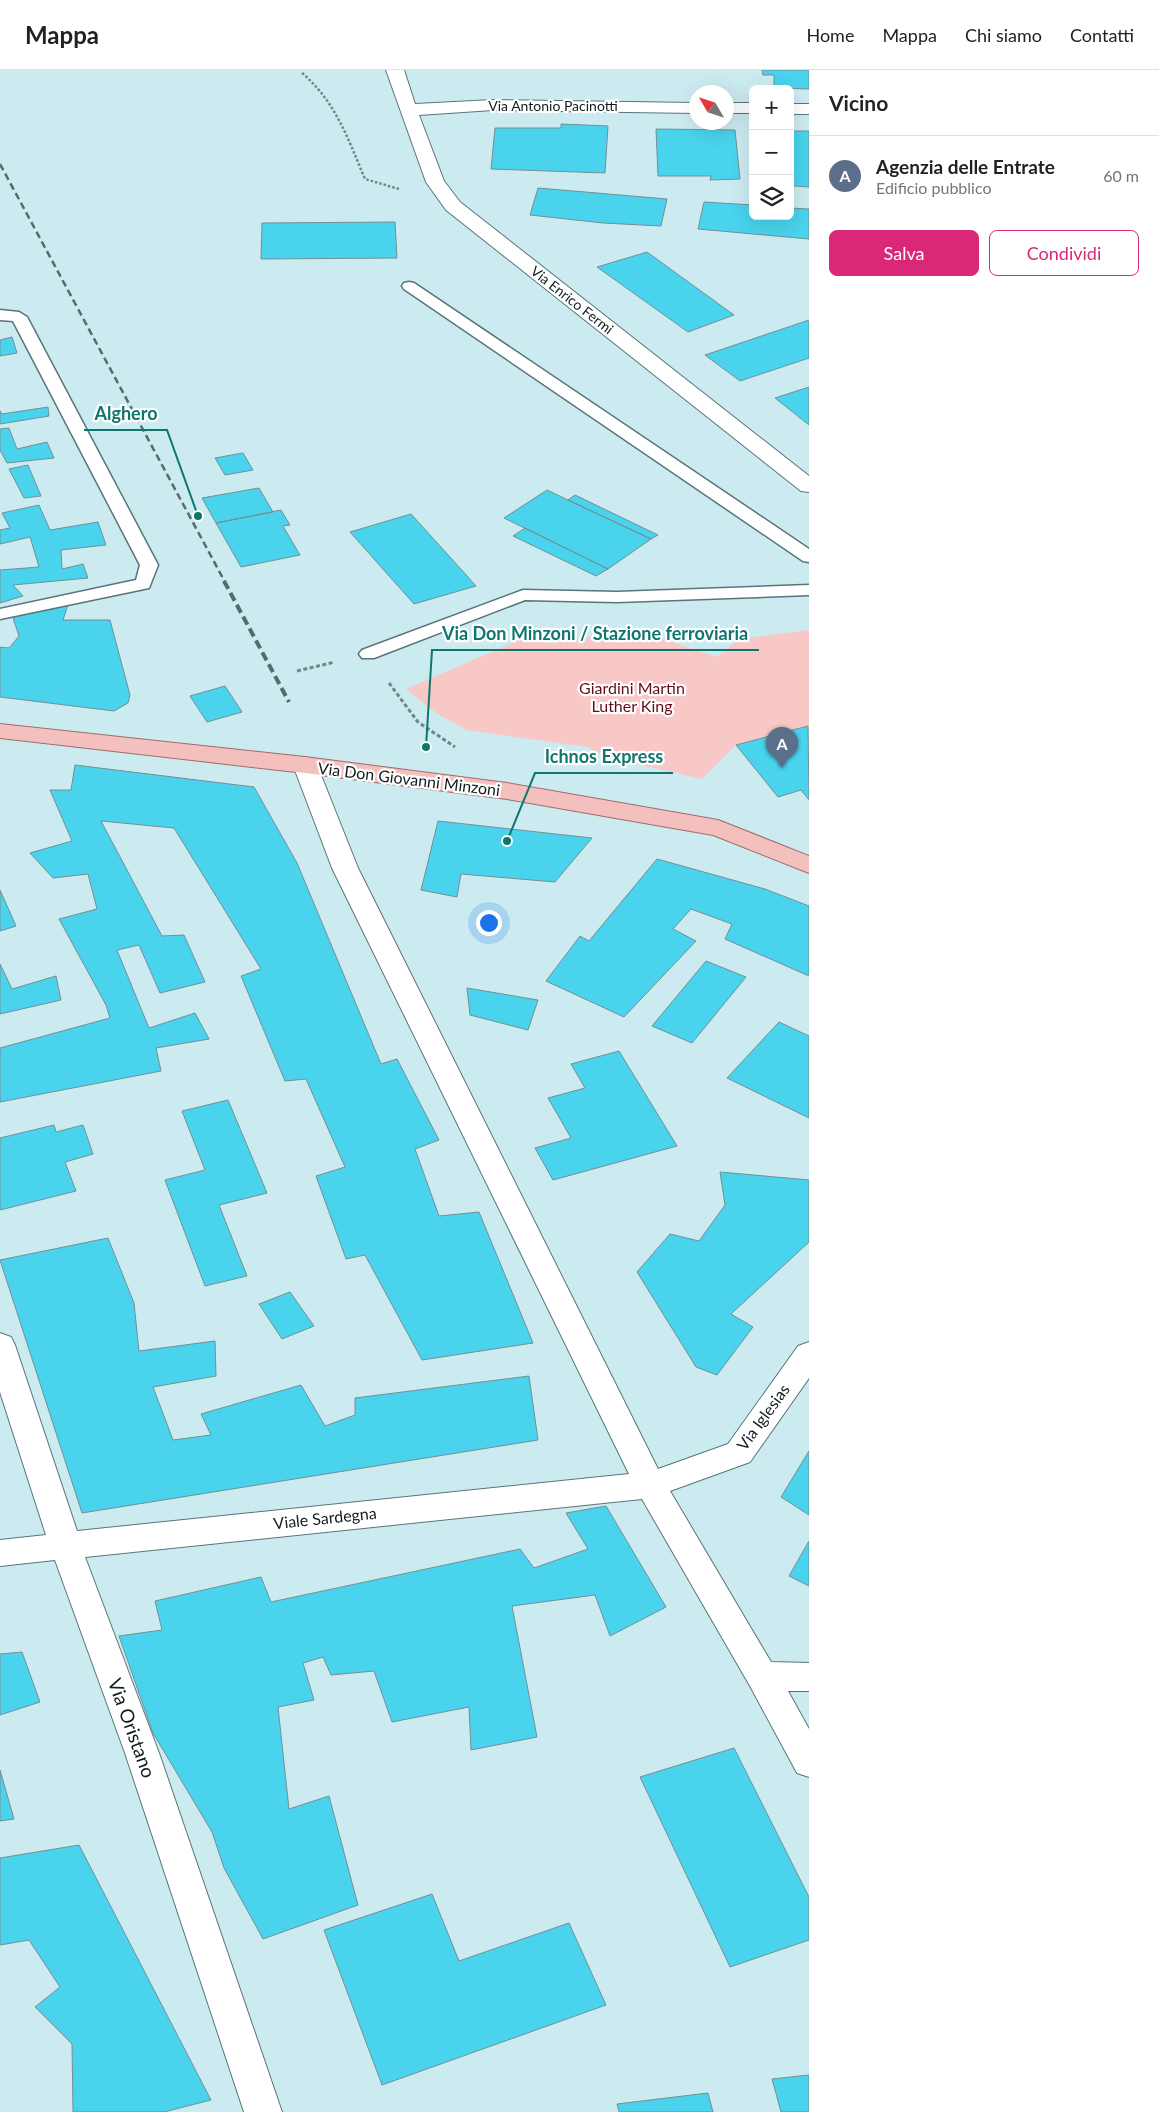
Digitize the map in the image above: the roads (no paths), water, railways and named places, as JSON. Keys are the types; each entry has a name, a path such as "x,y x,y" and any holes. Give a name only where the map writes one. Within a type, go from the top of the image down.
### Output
{"main road":[{"name":"Via Don Giovanni Minzoni","path":"0,731 305,765 507,791 718,828 809,865"}],"street":[{"name":"Via Enrico Fermi","path":"395,70 410,110 418,142 435,182 453,206 809,486"},
{"name":"Via Antonio Pacinotti","path":"410,110 493,105 689,108"},
{"path":"734,108 749,108"},
{"path":"794,109 809,109"},
{"path":"305,765 345,868 650,1486 762,1676 809,1762"},
{"name":"Via Oristano","path":"0,1344 65,1545 142,1753 263,2112"},
{"name":"Via Iglesias","path":"650,1486 739,1453 809,1354"},
{"name":"Viale Sardegna","path":"0,1554 65,1545 650,1486"},
{"path":"762,1676 809,1677"}],"lane":[{"path":"408,286 809,557"},
{"path":"0,315 19,317 149,565 143,584 0,614"},
{"path":"368,654 523,596 617,597 809,590"}],"railway":[{"path":"0,164 225,582"},
{"path":"224,581 289,702"}],"place":[{"name":"Alghero","path":"198,516"},
{"name":"Via Don Minzoni / Stazione ferroviaria","path":"426,747"},
{"name":"Agenzia delle Entrate","path":"782,768"},
{"name":"Ichnos Express","path":"507,841"}],"park label":[{"name":"Giardini Martin Luther King","path":"632,697"}]}
